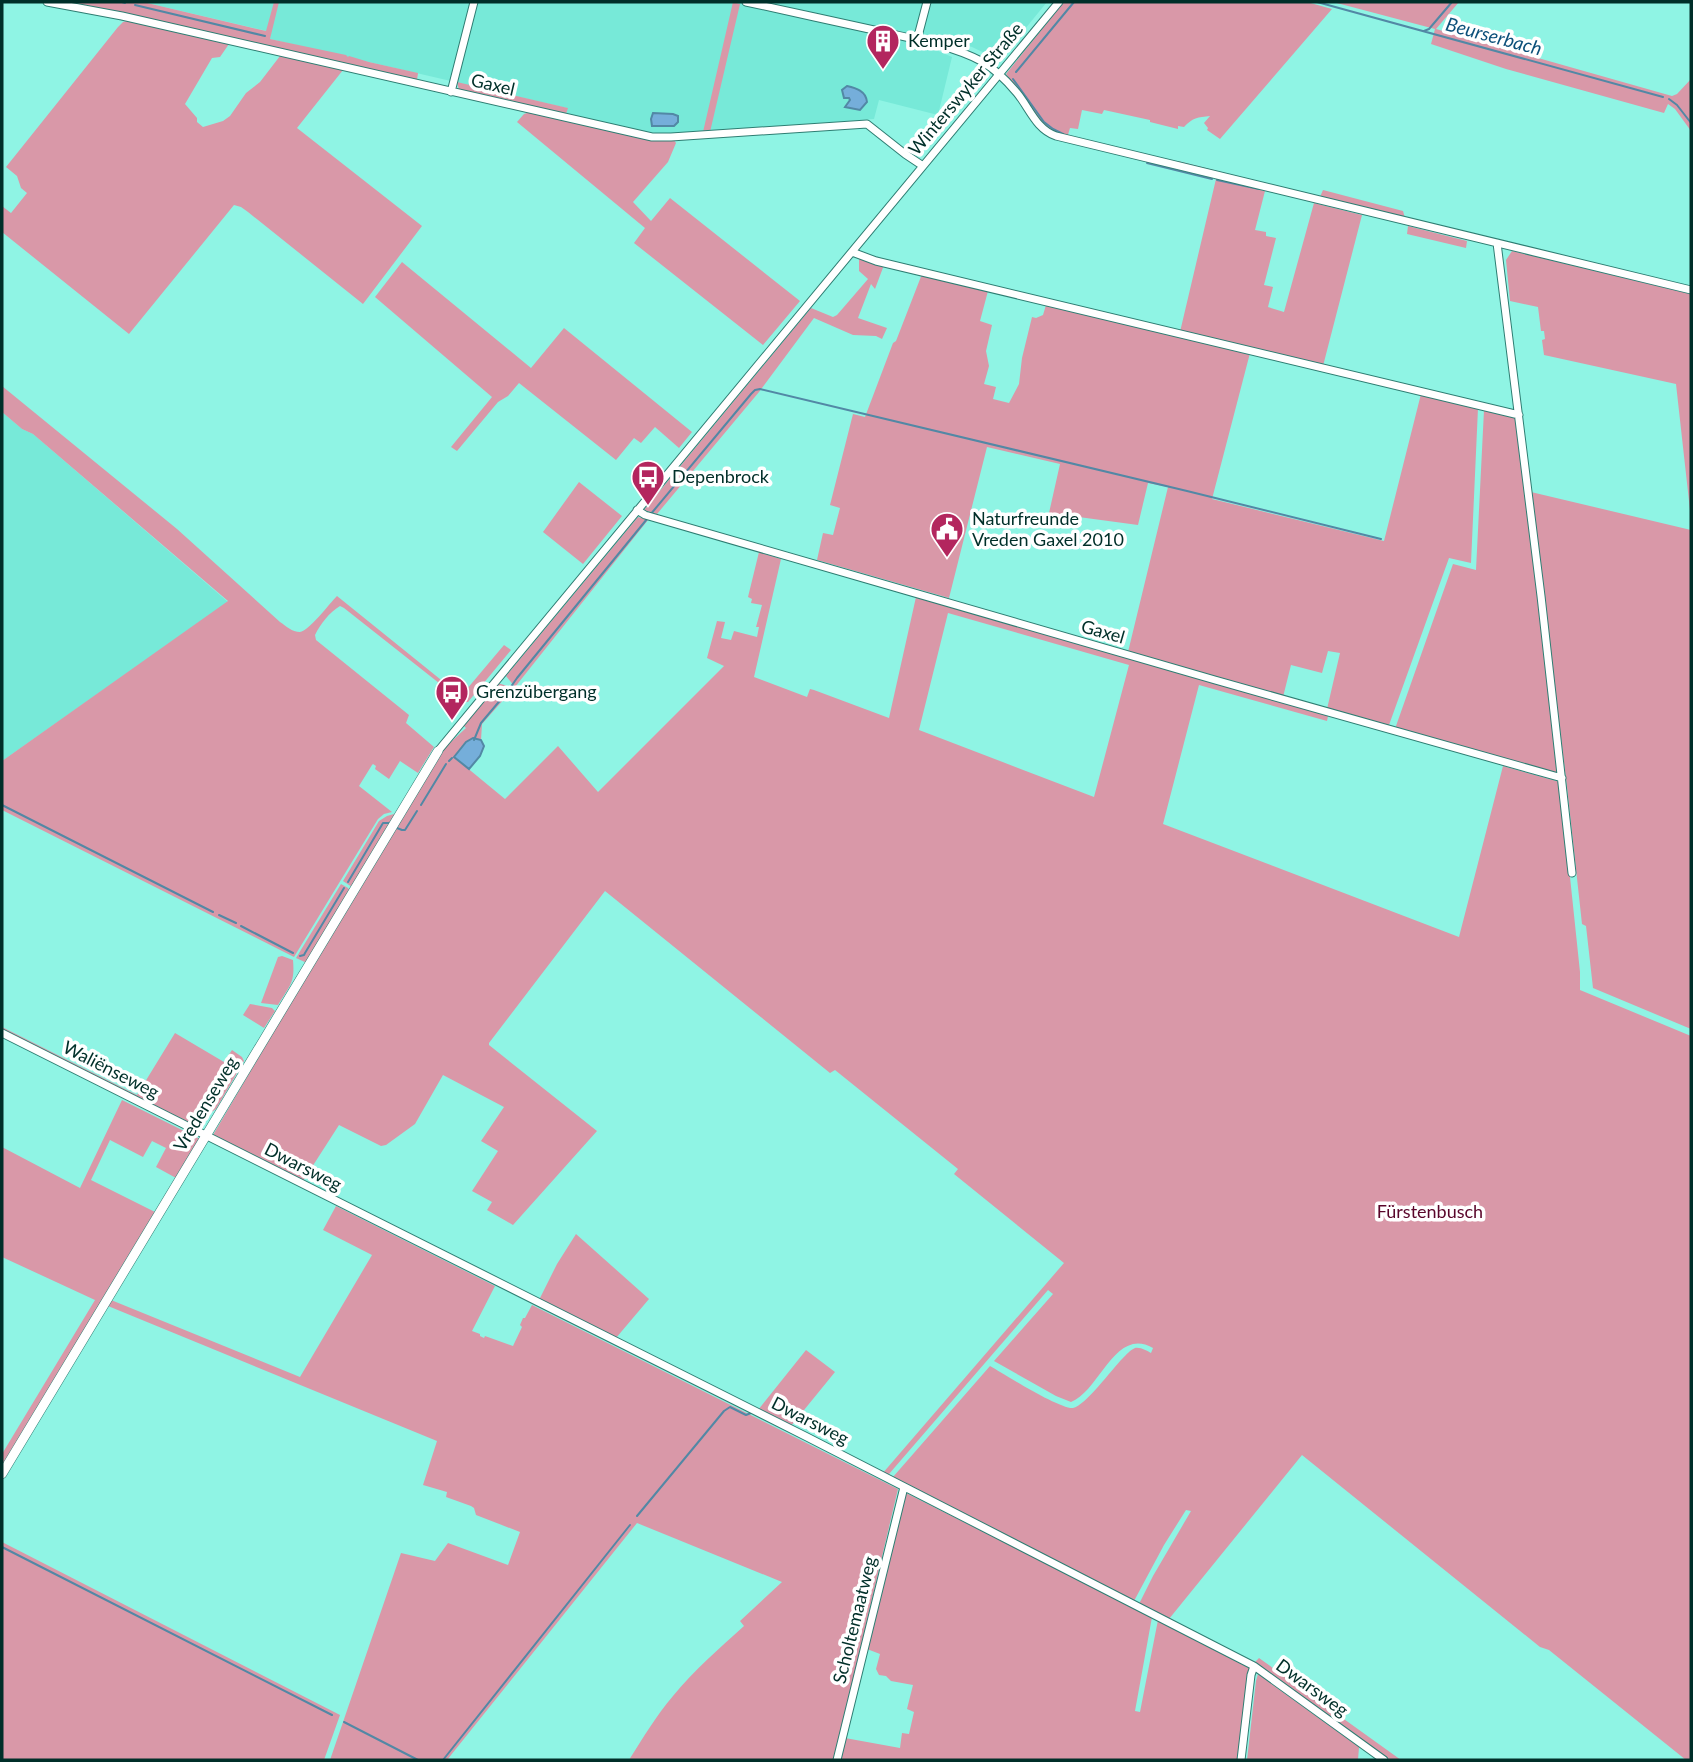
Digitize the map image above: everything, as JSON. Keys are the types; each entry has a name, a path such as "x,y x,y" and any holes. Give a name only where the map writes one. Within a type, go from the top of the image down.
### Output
{"main road":[{"name":"Vredenseweg","path":"2,1474 438,751"}],"street":[{"name":"Gaxel","path":"47,2 122,16 652,137 867,124 923,166"},
{"path":"452,92 474,2"},
{"path":"746,2 917,40 964,54 999,74 1018,94 1040,127 1049,134 1691,290"},
{"path":"917,40 927,2"},
{"name":"Winterswyker Straße","path":"438,751 1059,2"},
{"path":"1497,243 1572,873"},
{"path":"852,253 1519,415"},
{"name":"Gaxel","path":"637,510 645,515 997,618 1562,778"},
{"name":"Waliënseweg","path":"2,1033 206,1136"},
{"name":"Dwarsweg","path":"206,1136 1254,1666 1384,1760"},
{"name":"Scholtemaatweg","path":"837,1760 904,1487"},
{"path":"1241,1760 1254,1666"}],"shaded area":[{"path":"143,2 1047,2 1002,57 995,58 972,47 928,35 927,46 952,57 938,115 879,100 874,119 662,134 566,114 567,108 270,39 271,32"},
{"path":"2,412 22,429 33,434 228,602 2,761"}],"green space":[{"path":"70,2 143,2 266,31 274,2 279,2 270,39 418,73 417,80"},
{"path":"733,2 740,4 710,132 703,132"},
{"path":"1064,2 1307,2 1332,9 1220,139 1207,130 1204,123 1210,116 1196,119 1184,127 1178,126 1178,129 1104,110 1102,114 1082,110 1078,129 1070,128 1067,138 1048,132 1006,74"},
{"path":"1333,2 1459,2 1436,29 1672,96 1691,79 1691,131 1668,104 1664,113 1506,69 1431,44 1435,29"},
{"path":"127,21 229,44 220,57 212,58 185,104 203,127 230,116 246,93 260,82 280,56 343,70 297,128 422,226 363,304 248,212 234,205 129,334 2,232 2,206 11,213 27,193 21,188 17,176 6,167 118,27"},
{"path":"457,82 568,108 566,114 459,90"},
{"path":"530,112 674,140 676,143 668,162 633,202 651,221 670,198 800,301 763,345 634,243 645,228 517,122"},
{"path":"1178,161 1320,197 1323,190 1403,211 1405,218 1179,165"},
{"path":"1216,179 1265,191 1255,230 1276,238 1264,285 1273,287 1268,307 1284,312 1314,203 1362,215 1323,366 1180,332"},
{"path":"1408,226 1467,241 1466,248 1407,234"},
{"path":"1512,251 1691,294 1691,519 1676,384 1544,355 1544,331 1541,331 1538,307 1510,301 1506,260"},
{"path":"859,259 884,265 875,289 871,284 858,318 887,328 882,339 876,336 853,335 814,318 759,392 657,514 644,510 811,308 833,317 837,315 868,279 859,271"},
{"path":"402,262 531,368 564,328 692,432 679,448 655,427 641,443 634,438 616,460 519,383 508,396 498,402 457,451 451,447 492,397 375,297"},
{"path":"922,274 988,291 980,321 992,325 986,351 989,366 984,384 996,387 993,399 1009,403 1019,384 1032,317 1043,315 1046,305 1250,353 1212,499 1384,541 1421,394 1478,408 1471,563 1449,558 1389,725 1327,709 1340,653 1328,651 1322,673 1291,665 1283,697 1128,652 1168,487 1148,483 1138,525 1049,513 1060,464 987,447 949,598 817,560 823,533 833,535 840,508 830,505 853,414 865,417"},
{"path":"2,386 177,529 292,630 300,632 308,627 337,596 461,696 504,645 511,650 468,702 463,702 344,608 340,606 323,622 315,635 316,640 409,715 406,723 434,747 418,773 400,761 389,779 372,765 359,786 392,812 378,819 294,957 2,810 2,761 228,601 33,434 22,429 2,412"},
{"path":"1484,410 1516,417 1559,773 1397,729 1396,726 1453,564 1476,570"},
{"path":"579,482 622,516 583,564 543,532"},
{"path":"1531,492 1691,530 1691,1029 1593,988 1586,926 1582,924"},
{"path":"638,517 648,520 515,687 506,676"},
{"name":"Fürstenbusch","path":"759,552 781,559 754,677 807,697 810,689 814,690 889,718 916,597 1328,716 1327,721 1199,685 1163,824 1459,937 1503,766 1560,782 1580,990 1691,1036 1691,1760 1686,1760 1549,1650 1540,1647 1302,1455 1169,1619 1139,1604 1191,1511 1186,1510 1134,1601 893,1477 990,1366 1044,1397 1073,1408 1091,1394 1131,1350 1139,1348 1151,1353 1153,1348 1140,1344 1128,1346 1118,1353 1081,1396 1071,1402 994,1361 1053,1294 1048,1290 889,1474 882,1474 1064,1263 954,1174 958,1169 835,1070 830,1073 605,891 489,1043 597,1131 513,1225 487,1210 492,1202 472,1191 498,1151 481,1141 504,1107 443,1075 415,1124 386,1145 381,1146 339,1125 303,1181 213,1135 440,752 466,728 463,725 498,683 507,686 511,691 482,724 481,740 472,739 454,757 505,799 558,746 598,792 724,666 707,658 717,621 725,622 721,638 731,640 734,631 757,637 759,627 756,627 762,605 751,603 752,599 748,597","holes":["948,613 1129,665 1094,797 919,730"]},
{"path":"394,814 352,887 343,881 379,821"},
{"path":"341,884 350,891 307,963 296,958"},
{"path":"278,957 293,960 291,984 278,1005 261,1003"},
{"path":"250,1004 275,1011 264,1028 243,1015"},
{"path":"2,1027 137,1095 175,1033 224,1062 232,1050 244,1061 216,1109 203,1118 196,1128 2,1031"},
{"path":"122,1100 200,1139 176,1178 156,1167 166,1148 152,1141 143,1157 110,1140 91,1180 155,1212 2,1467 2,1454 95,1300 2,1257 2,1147 80,1188"},
{"path":"336,1206 495,1286 472,1331 480,1336 513,1346 523,1318 532,1305 898,1489 834,1760 629,1760 655,1719 681,1686 744,1626 740,1621 782,1582 637,1523 447,1760 330,1760 401,1553 435,1561 448,1543 508,1565 520,1532 476,1515 471,1506 446,1497 447,1492 423,1485 437,1441 108,1306 111,1300 300,1377 372,1255 323,1230"},
{"path":"576,1234 649,1299 616,1338 539,1300"},
{"path":"806,1350 835,1372 791,1426 758,1410"},
{"path":"906,1493 1152,1617 1135,1711 1140,1712 1158,1620 1249,1668 1238,1760 840,1760 845,1738 900,1748 902,1733 909,1734 914,1712 907,1709 913,1685 891,1681 886,1676 879,1675 876,1669 880,1654 867,1649"},
{"path":"2,1542 340,1715 324,1760 2,1760"},
{"path":"1259,1658 1401,1760 1389,1760 1254,1663"},
{"path":"1258,1674 1359,1747 1358,1760 1247,1760"}],"water":[{"path":"847,86 865,95 867,102 860,110 845,107 850,100 844,98 842,90"},
{"path":"653,113 673,114 678,116 678,122 674,126 652,126"},
{"path":"473,738 481,740 484,746 480,756 469,769 454,757 466,742"}],"waterway":[{"path":"1016,72 1074,2"},
{"name":"Beurserbach","path":"1317,2 1663,97"},
{"path":"1424,31 1429,29 1452,2"},
{"path":"135,5 265,36"},
{"path":"1013,79 1044,122 1063,134"},
{"name":"Beurserbach","path":"1669,99 1691,123"},
{"path":"1147,163 1212,179"},
{"path":"1217,180 1259,189"},
{"path":"650,515 751,394 760,389 1381,539"},
{"path":"474,740 481,723 647,519"},
{"path":"449,761 452,758"},
{"path":"421,805 446,764"},
{"path":"2,805 213,912"},
{"path":"397,828 405,830 417,811"},
{"path":"348,882 383,823 389,823"},
{"path":"300,956 304,955 344,888"},
{"path":"219,915 236,923"},
{"path":"241,926 293,953"},
{"path":"637,1516 724,1411 730,1407 746,1415 751,1413"},
{"path":"443,1760 630,1525"},
{"path":"2,1547 332,1715"},
{"path":"344,1722 418,1760"}],"place":[{"name":"Kemper","path":"883,71"},
{"name":"Depenbrock","path":"648,507"},
{"name":"Naturfreunde Vreden Gaxel 2010","path":"947,559"},
{"name":"Grenzübergang","path":"452,722"}]}
